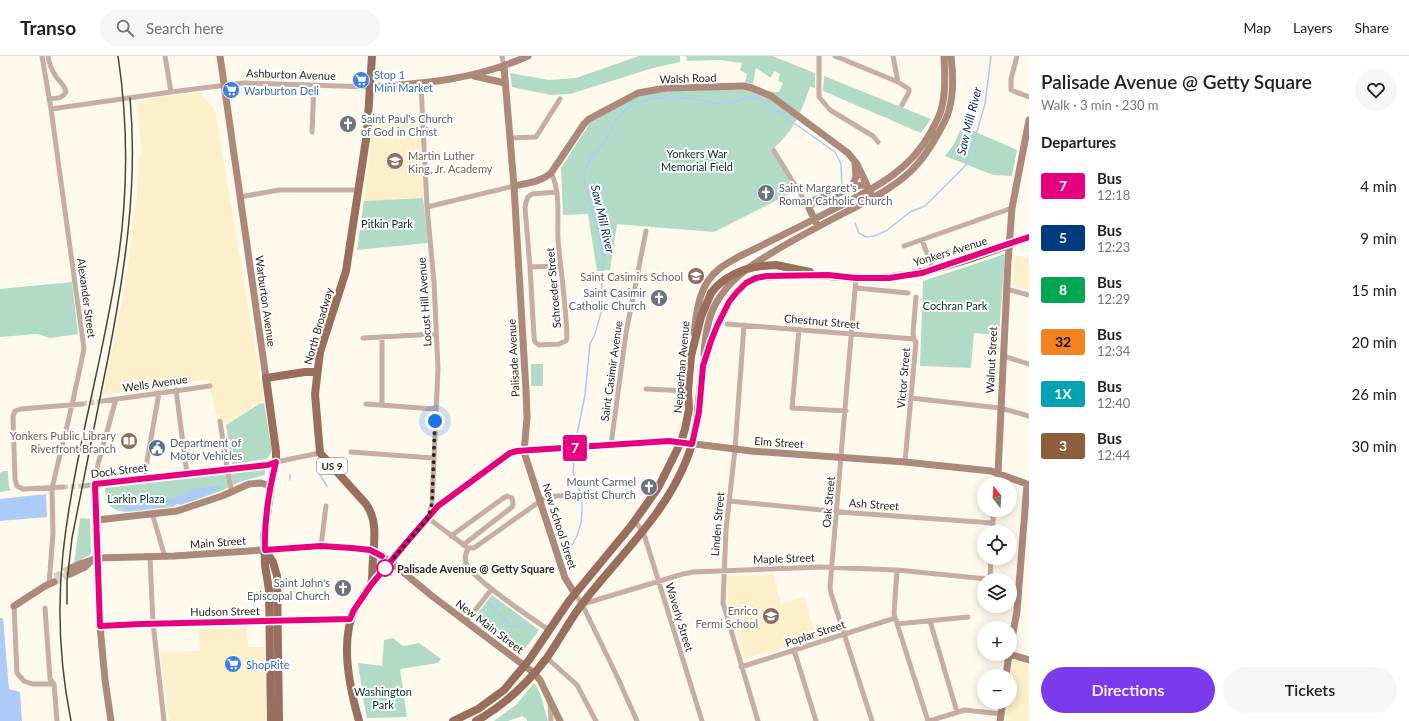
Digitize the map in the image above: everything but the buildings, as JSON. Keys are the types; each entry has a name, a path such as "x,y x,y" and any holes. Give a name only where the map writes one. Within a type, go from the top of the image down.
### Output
{"main road":[{"name":"North Broadway","path":"320,453 315,394 317,372 320,352 346,270 367,133 372,56"},
{"name":"Yonkers Avenue","path":"691,356 701,317 711,293 725,279 747,268 776,266 856,278 889,278 922,273 1009,245 1029,237"},
{"name":"Yonkers Avenue","path":"703,366 717,326 729,302 746,283 756,278 767,276 828,275"},
{"name":"Nepperhan Avenue","path":"453,721 488,703 504,690 524,665 575,594 634,521 658,488 686,429 689,409 688,392 691,356"},
{"name":"Nepperhan Avenue","path":"476,721 504,704 534,673 547,658 582,604 659,511 672,490 686,462 692,444 699,412 703,366"},
{"path":"266,378 305,372 317,372"},
{"name":"Warburton Avenue","path":"266,378 276,451 276,462 264,536 265,565 274,621"},
{"name":"US 9","path":"320,453 369,508 374,528 374,551 371,585 354,610 350,619 347,644 349,676 359,721"},
{"path":"271,721 274,621"},
{"path":"274,621 280,721"}],"street":[{"name":"Alexander Street","path":"42,56 51,109 84,349 52,488 53,581"},
{"path":"48,56 49,62 66,92 60,98 49,99"},
{"path":"166,56 170,92"},
{"name":"Warburton Avenue","path":"220,56 266,378"},
{"name":"Palisade Avenue","path":"502,56 514,186 526,392 527,418 524,452"},
{"name":"Ashburton Avenue","path":"51,109 224,85 252,83 370,88 421,84 472,75 504,67 528,56"},
{"path":"819,56 819,97 830,110 873,136 878,142"},
{"path":"835,56 845,58 898,82 909,89 909,92 902,105"},
{"path":"893,56 898,82"},
{"name":"Nepperhan Avenue","path":"691,356 699,298 706,284 719,269 738,257 814,219 868,188 895,175 919,151 942,110 945,78 944,56"},
{"name":"Nepperhan Avenue","path":"703,366 705,342 709,323 715,306 733,280 758,261 794,239 873,198 910,172 927,152 936,139 946,119 951,102 952,56"},
{"path":"1016,56 1010,87 1012,91 1029,97"},
{"path":"43,63 49,62"},
{"path":"472,75 505,83"},
{"name":"Locust Hill Avenue","path":"421,84 438,369 432,504 428,518"},
{"path":"312,132 314,85"},
{"name":"Walsh Road","path":"514,186 541,180 551,173 584,124 589,119 638,93 666,88 744,86 771,96 848,153 853,158 873,198"},
{"path":"510,138 536,136 560,99"},
{"name":"Walnut Street","path":"997,477 1006,289 1012,208 1029,120"},
{"path":"774,152 809,208 819,227"},
{"path":"852,186 856,177 856,169 853,158"},
{"name":"Schroeder Street","path":"551,173 555,181 557,192 558,240 567,338 564,343 544,346 537,344 534,337 525,208 528,197 532,194 557,192"},
{"path":"802,197 814,200 861,184 868,188"},
{"path":"428,207 514,186"},
{"path":"240,197 279,190 358,190"},
{"path":"809,208 814,200"},
{"path":"904,246 1012,208"},
{"name":"Saint Casimir Avenue","path":"611,445 626,333 646,231"},
{"path":"922,240 933,269"},
{"path":"530,267 561,266"},
{"name":"Oak Street","path":"856,278 842,458 831,567 831,593 872,721"},
{"path":"856,288 908,293"},
{"path":"1006,289 1029,295"},
{"name":"Victor Street","path":"905,462 916,342 913,333 916,297"},
{"name":"Chestnut Street","path":"727,324 914,339"},
{"name":"Linden Street","path":"744,325 735,449 729,501 723,603 758,721"},
{"path":"799,329 792,408 846,411"},
{"path":"363,338 436,334"},
{"path":"382,338 382,404"},
{"path":"1003,356 1029,364"},
{"name":"Wells Avenue","path":"102,401 210,386"},
{"path":"646,389 688,392"},
{"path":"176,390 187,474"},
{"path":"144,478 159,393"},
{"path":"911,398 1000,408 1029,416"},
{"path":"111,721 105,680 94,560 97,520 95,484 98,464 116,399"},
{"path":"63,487 18,488 15,482 13,417 15,411 21,409 82,404"},
{"path":"366,404 436,409"},
{"path":"220,421 230,488 233,492"},
{"name":"Elm Street","path":"524,452 669,441 735,449 905,462 991,471 1028,485"},
{"path":"371,585 438,506 510,453 517,451 524,452"},
{"path":"351,452 433,458"},
{"name":"New School Street","path":"524,452 565,578 582,604 637,721"},
{"path":"276,462 320,453"},
{"name":"Dock Street","path":"84,486 268,465 276,462"},
{"path":"97,520 177,511 233,492 249,484 261,483 271,486"},
{"path":"1015,621 1028,485"},
{"path":"428,518 466,547 474,548 546,497 569,495"},
{"path":"451,536 502,499 507,496 512,498 512,507 466,547 466,564 469,569 491,590 549,630"},
{"name":"Ash Street","path":"729,501 837,512 993,523"},
{"path":"321,546 326,506"},
{"path":"152,513 165,556"},
{"path":"993,517 993,523"},
{"name":"Waverly Street","path":"634,521 642,531 702,721"},
{"name":"Main Street","path":"70,571 82,562 94,560 321,546 374,551 391,562"},
{"path":"150,557 153,623 164,721"},
{"name":"New Main Street","path":"391,562 432,596 534,673 540,680 560,721"},
{"name":"Maple Street","path":"582,604 682,574 831,567 897,570 987,579 990,577 991,565"},
{"path":"897,570 894,608 895,618 929,721 967,710 1001,718"},
{"path":"53,581 14,606 17,673 24,681 32,684 54,684"},
{"path":"466,622 491,590"},
{"path":"45,608 50,679 54,684 57,721"},
{"path":"897,624 968,617"},
{"name":"Poplar Street","path":"741,667 895,618"},
{"name":"Hudson Street","path":"100,626 153,623 350,619"},
{"path":"930,621 958,712"},
{"path":"794,650 816,721"},
{"path":"1017,656 1029,660"},
{"path":"547,658 578,685 596,721"},
{"path":"550,699 551,721"}],"shaded area":[{"path":"199,92 215,110 264,401 226,424 215,411 209,379 103,395 126,281 137,195 139,156 142,155 137,103 161,97"},
{"name":"Martin Luther King, Jr. Academy","path":"420,122 423,198 364,201 374,123"},
{"path":"1014,255 1029,259 1029,290 1013,285"},
{"name":"Enrico Fermi School","path":"773,574 781,604 804,597 813,627 815,627 819,637 745,659 728,601 728,576"},
{"path":"247,628 248,647 265,647 266,721 169,721 160,652 200,651 199,630"},
{"path":"1013,661 1029,665 1029,721 1006,721 1007,709 1017,709 1017,669 1012,669"}],"green space":[{"path":"639,56 680,56 680,62 653,68 570,94 550,95 512,87 510,73 549,80 576,78"},
{"name":"Yonkers War Memorial Field","path":"686,56 772,56 815,73 815,88 810,87 796,121 786,135 772,150 795,191 714,232 617,224 610,270 597,271 588,214 563,215 561,168 592,120 639,94 671,89 725,89 779,92 783,83 778,81 780,74 774,71 771,78 756,68 753,84 745,82 747,74 740,70 742,63 720,60 687,61"},
{"path":"824,76 931,119 921,133 823,91"},
{"path":"962,126 1017,150 1012,176 993,175 945,156 954,144"},
{"name":"Pitkin Park","path":"423,198 428,243 357,250 364,201"},
{"name":"Cochran Park","path":"1005,254 999,335 974,333 971,368 920,366 923,281"},
{"path":"72,282 78,334 50,338 37,334 0,337 0,289"},
{"path":"531,364 543,364 543,386 531,386"},
{"path":"264,403 272,451 270,455 266,459 232,464 226,425 259,404"},
{"name":"Larkin Plaza","path":"265,470 265,475 242,481 221,491 181,505 177,504 173,507 129,512 112,508 106,497 105,488"},
{"path":"3,471 8,471 9,487 11,490 0,492 0,473"},
{"path":"80,519 90,519 91,554 74,564"},
{"path":"492,595 539,630 521,654 474,618"},
{"name":"Washington Park","path":"393,638 403,646 419,643 441,659 438,663 400,669 407,717 367,718 358,663 382,666 384,640"},
{"path":"534,683 541,695 548,721 527,721 527,719 522,716 508,721 494,721 516,705"}],"water":[{"path":"220,486 221,490 182,504 131,511 124,510 124,506 112,506 106,497 122,496 122,498 148,497 172,499 191,489"},
{"path":"46,494 47,517 0,521 0,499"},
{"path":"0,618 3,618 9,689 20,692 22,721 0,721"}],"waterway":[{"name":"Saw Mill River","path":"855,223 859,233 866,237 874,236 886,231 910,212 925,206 967,164 985,104 991,56"},
{"name":"Saw Mill River","path":"575,444 585,395 590,344 595,334 601,313 604,262 596,222 586,190 584,178 585,170 591,157 604,143 614,123 624,111 636,103 656,98 674,97 701,100 717,104 734,102 748,97 760,99 835,152 841,164 842,186"},
{"name":"Saw Mill River","path":"566,556 577,536 582,511 582,498 573,472 575,450"},
{"name":"Saw Mill River","path":"319,473 327,486"},
{"name":"Saw Mill River","path":"290,474 290,480"},
{"name":"Saw Mill River","path":"487,602 513,627 518,627 525,620"}],"tunnel":[{"path":"82,404 103,401"},
{"path":"63,487 84,486"},
{"path":"55,577 71,568"},
{"path":"54,582 70,574"}],"railway":[{"path":"71,721 62,658 60,616 61,574 74,478 106,329 122,229 126,155 124,106 118,56"},
{"path":"67,604 67,581 72,538 109,353 125,258 131,194 132,130 130,98"}],"bus line":[{"name":"7","path":"382,556 370,550 321,546 265,550 264,536 276,462 268,465 95,484 100,626 350,619 354,610 371,585 438,506 510,453 517,451 524,452 669,441 692,444 699,412 703,366 711,341 729,302 746,283 756,278 767,276 828,275 856,278 889,278 922,273 1009,245 1029,237"}],"place":[{"name":"Stop 1 Mini Market","path":"361,80"},
{"name":"Warburton Deli","path":"231,90"},
{"name":"Saint Paul's Church of God in Christ","path":"348,124"},
{"name":"Martin Luther King, Jr. Academy","path":"395,161"},
{"name":"Saint Margaret's Roman Catholic Church","path":"766,193"},
{"name":"Saint Casimirs School","path":"696,276"},
{"name":"Saint Casimir Catholic Church","path":"659,298"},
{"name":"Yonkers Public Library Riverfront Branch","path":"129,441"},
{"name":"Department of Motor Vehicles","path":"157,448"},
{"name":"Mount Carmel Baptist Church","path":"649,487"},
{"name":"Palisade Avenue @ Getty Square","path":"385,568"},
{"name":"Saint John's Episcopal Church","path":"343,588"},
{"name":"Enrico Fermi School","path":"771,616"},
{"name":"ShopRite","path":"233,664"}],"route":[{"path":"385,568 428,518 432,504 435,421"}]}
